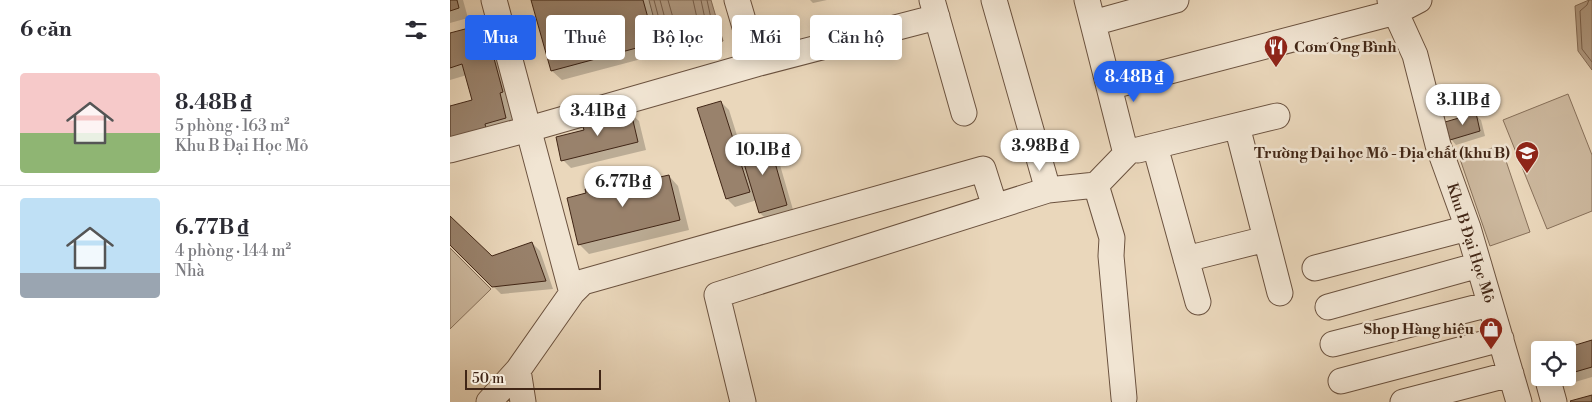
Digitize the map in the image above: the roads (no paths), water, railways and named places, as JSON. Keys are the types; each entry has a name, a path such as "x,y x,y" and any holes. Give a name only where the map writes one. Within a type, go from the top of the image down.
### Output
{"street":[{"path":"494,0 572,293"},
{"path":"737,0 756,64"},
{"path":"994,0 1048,190"},
{"path":"1126,154 1090,12 1176,0"},
{"path":"1109,87 1419,0"},
{"name":"Khu B Đại Học Mỏ","path":"1393,6 1415,55 1438,145 1468,228 1520,402"},
{"path":"450,150 756,64 935,9 964,113"},
{"path":"744,402 717,295 1048,190 1096,185 1126,154 1277,116"},
{"path":"1237,126 1280,293"},
{"path":"1155,146 1198,302"},
{"path":"489,402 518,370 572,293 583,282 983,169 995,207"},
{"path":"1096,185 1112,238 1111,256 1124,398"},
{"path":"1315,268 1468,228"},
{"path":"1186,259 1266,239"},
{"path":"1328,307 1479,265"},
{"path":"1332,344 1490,304"},
{"path":"1341,381 1501,339"},
{"path":"518,370 523,402"},
{"path":"1403,402 1511,374"}],"water":[{"path":"649,0 711,0 715,15 653,15"},
{"path":"1592,0 1592,70 1578,51 1575,6"}],"place":[{"name":"Cơm Ông Bình","path":"1276,68"},
{"name":"Trường Đại học Mỏ - Địa chất (khu B)","path":"1527,174"},
{"name":"Shop Hàng hiệu","path":"1491,350"}]}
